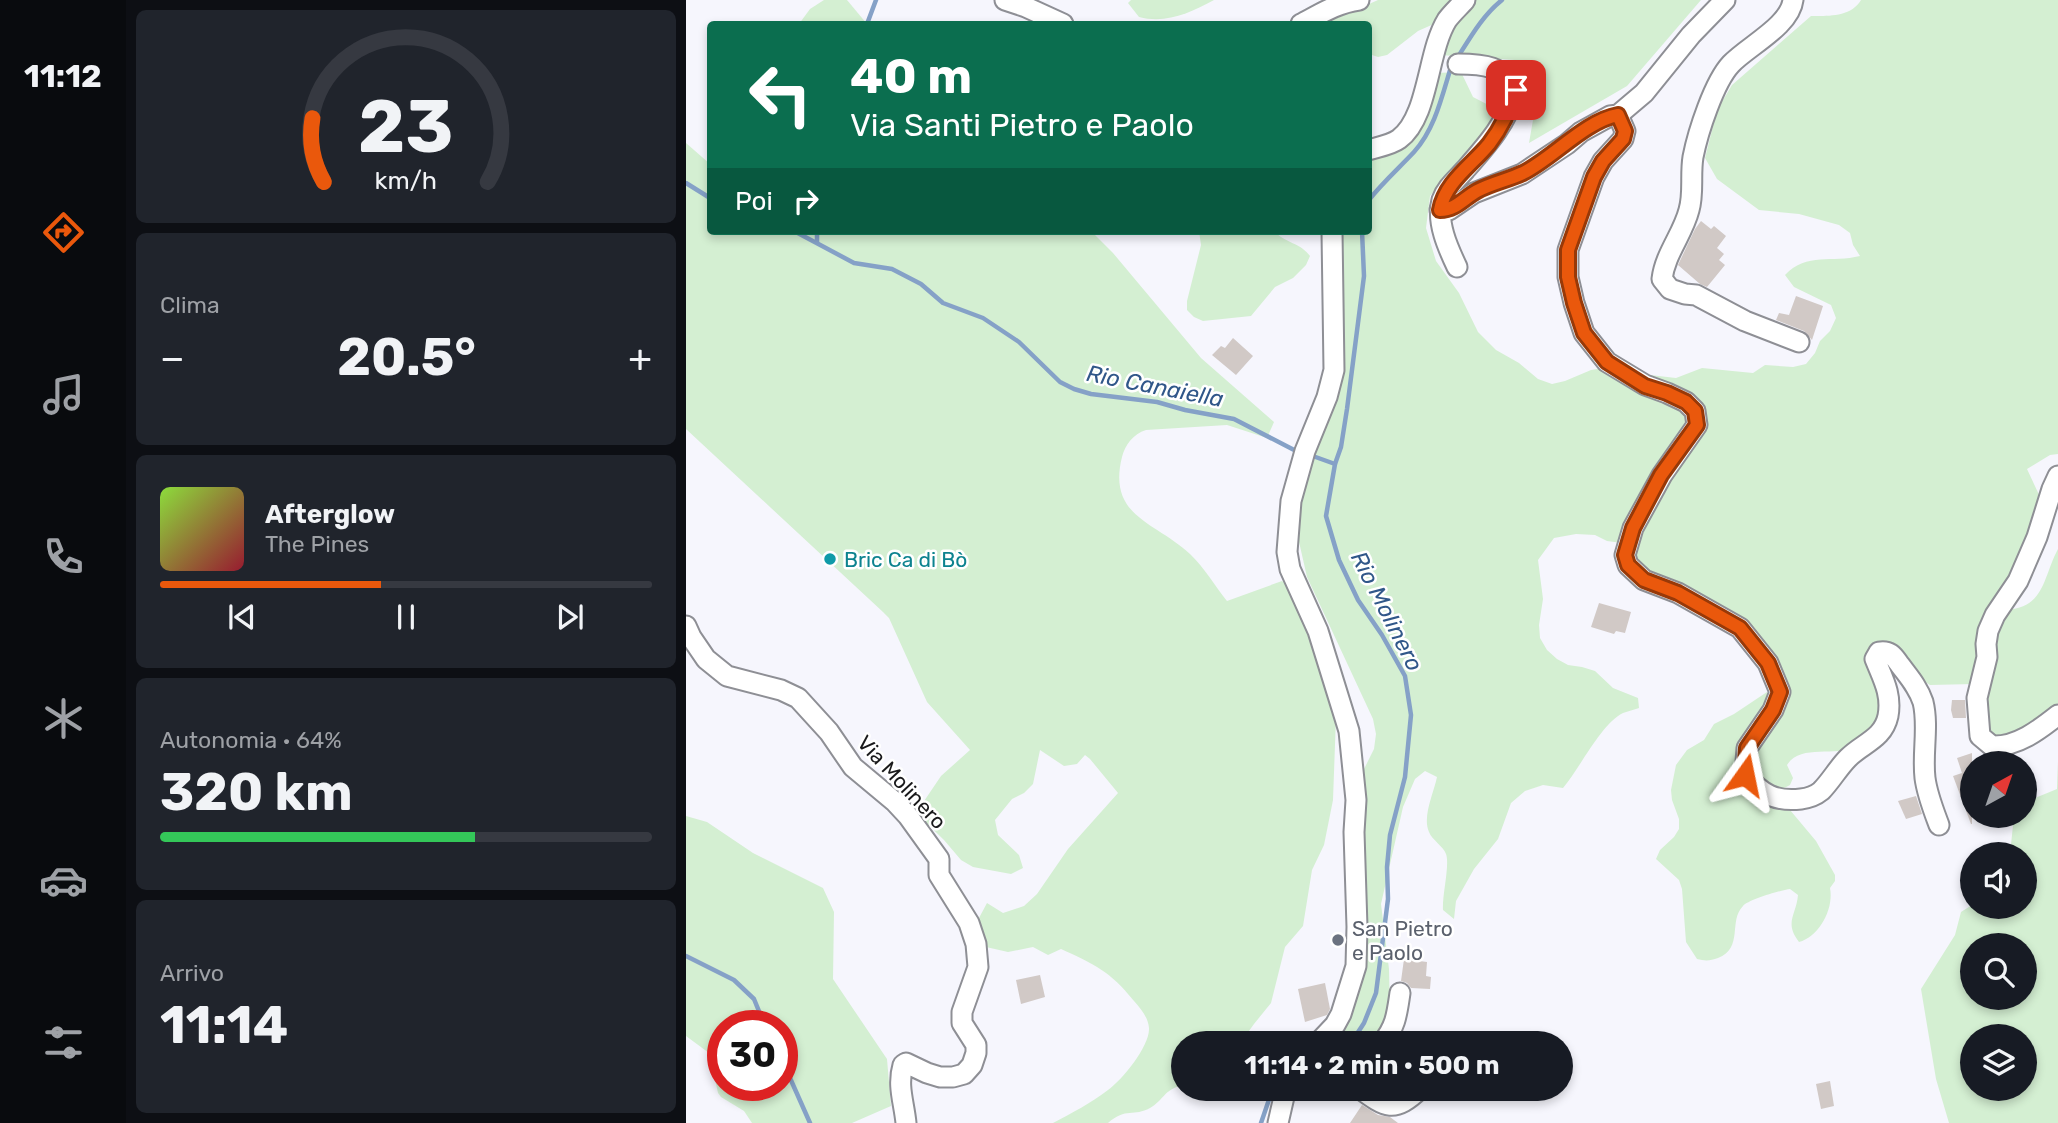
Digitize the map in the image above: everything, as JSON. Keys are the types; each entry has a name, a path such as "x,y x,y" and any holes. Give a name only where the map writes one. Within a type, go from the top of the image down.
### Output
{"street":[{"path":"1005,0 1056,21"},
{"path":"1306,21 1346,2 1359,0"},
{"path":"1372,149 1393,143 1409,129 1422,99 1431,61 1447,20 1465,0"},
{"path":"1440,210 1449,210 1474,193 1522,174 1581,132 1618,115 1644,93 1703,20 1725,0"},
{"path":"1793,0 1786,16 1731,64 1712,98 1693,158 1689,212 1663,267 1662,279 1670,289 1696,295 1745,321 1799,342"},
{"path":"1457,267 1444,242 1440,210 1446,191 1488,145 1503,124 1516,90 1509,76 1494,68 1458,64"},
{"path":"1618,115 1625,131 1623,139 1603,161 1594,177 1568,250 1568,277 1574,303 1584,333 1607,362 1645,386 1686,402 1695,411 1697,425 1661,475 1633,528 1625,555 1628,565 1644,580 1678,593 1740,628 1768,663 1780,692 1773,710 1747,748 1745,775 1756,788 1780,800 1810,798 1819,793 1847,759 1880,734 1887,719 1890,698 1875,659 1879,652 1892,654 1912,679 1922,701 1925,718 1926,780 1930,803 1939,825"},
{"path":"1329,1031 1341,1014 1356,966 1356,800 1349,731 1318,631 1290,569 1287,552 1291,501 1306,448 1327,397 1334,370 1332,235"},
{"path":"2058,476 2018,581 1995,615 1988,631 1987,657 1977,698 1980,736 1992,746 2006,745 2022,739 2058,715"},
{"name":"Via Molinero","path":"686,626 706,659 727,676 781,690 798,698 829,732 853,767 895,802 932,848 939,859 939,875 969,923 976,944 978,967 962,1012 962,1023 975,1045 976,1053 972,1065 964,1074 953,1077 940,1077 906,1063 903,1065 899,1078 906,1123"},
{"path":"1391,1031 1397,1019 1400,993"},
{"path":"1278,1123 1283,1101"},
{"path":"1378,1101 1387,1107 1405,1101"}],"green space":[{"path":"824,0 847,0 864,21 801,21 810,9"},
{"path":"1131,0 1214,0 1187,13 1149,19 1139,17 1128,3"},
{"path":"1378,0 1456,0 1436,23 1418,31 1387,55 1378,57 1372,55 1372,21 1317,21 1348,7"},
{"path":"1471,0 1701,0 1627,86 1529,143 1537,97 1529,70 1515,60 1440,55 1455,23"},
{"path":"1861,0 2058,0 2058,454 2050,455 2027,469 2041,499 2040,506 1979,655 1974,684 1930,685 1922,680 1895,648 1877,674 1881,724 1859,744 1848,749 1809,752 1793,758 1787,765 1793,778 1790,785 1782,789 1769,789 1760,782 1748,763 1787,700 1770,653 1648,577 1622,543 1607,541 1595,535 1576,534 1554,538 1538,560 1543,599 1540,638 1547,650 1557,659 1568,665 1595,671 1613,688 1638,698 1639,708 1623,713 1607,727 1563,788 1543,785 1525,791 1511,803 1498,839 1474,869 1456,901 1454,919 1443,910 1446,854 1430,835 1427,826 1437,777 1425,771 1415,779 1403,807 1381,904 1389,969 1390,1014 1382,1031 1337,1031 1345,1019 1361,775 1374,749 1376,734 1373,719 1307,577 1297,533 1306,476 1333,404 1344,355 1341,235 1372,235 1372,157 1397,149 1436,73 1461,72 1473,97 1502,112 1492,129 1448,173 1430,196 1426,228 1436,261 1459,293 1478,332 1496,350 1519,363 1538,379 1552,384 1591,370 1623,365 1650,375 1676,378 1702,368 1753,373 1765,365 1793,367 1806,364 1836,318 1831,305 1794,287 1785,275 1802,263 1860,256 1850,233 1839,225 1799,214 1759,210 1717,179 1705,158 1717,110 1732,85 1811,16 1852,10"},
{"path":"686,143 707,161 707,235 1095,235 1201,358 1274,422 1267,438 1227,425 1146,430 1130,440 1122,457 1119,477 1128,506 1190,554 1227,601 1282,581 1293,589 1323,663 1336,717 1333,800 1324,845 1312,870 1303,926 1285,947 1271,1003 1249,1031 1171,1031 1171,1090 1150,1108 1120,1115 1108,1123 1053,1123 1095,1099 1120,1079 1145,1044 1149,1028 1147,1020 1137,1004 1109,975 1061,949 1048,955 1033,947 1008,952 986,947 979,918 987,903 1003,913 1024,906 1037,894 1068,849 1118,793 1085,755 1077,764 1064,766 1040,750 1033,784 1012,799 995,820 998,835 1019,855 1023,868 1011,874 973,867 961,860 916,813 941,776 970,750 927,702 889,618 686,429"},
{"path":"1200,235 1279,235 1302,248 1310,256 1306,265 1293,278 1275,287 1251,316 1203,321 1187,310 1201,245"},
{"path":"2058,549 2058,703 2045,716 2026,728 2006,735 1988,733 1983,696 1992,634 2007,610 2019,608 2036,597"},
{"path":"1767,692 1771,697 1743,743 1736,773 1790,810 1816,841 1835,875 1835,881 1830,888 1830,904 1819,928 1807,939 1799,942 1792,929 1798,895 1790,889 1758,898 1743,906 1739,912 1731,948 1726,954 1712,960 1697,959 1686,942 1679,880 1656,859 1660,850 1679,829 1671,790 1676,765 1687,750 1704,740 1714,724"},
{"path":"2058,761 2058,1123 1949,1123 1936,1079 1921,989 1955,935 1960,916 1960,919 2037,919 2037,842 2011,842 2013,828 2037,828 2037,797 2057,789"},
{"path":"686,816 707,822 753,853 823,888 834,912 833,979 887,1059 891,1106 852,1123 752,1123 744,1111 728,1101 798,1101 798,1010 707,1010 707,1052 686,1036"}],"building":[{"path":"1701,221 1711,229 1714,226 1726,236 1717,248 1724,254 1719,260 1725,265 1707,287 1678,265"},
{"path":"1796,296 1823,306 1812,340 1804,331 1776,320 1779,313 1789,315"},
{"path":"1233,338 1253,356 1236,375 1212,355 1221,346 1225,348"},
{"path":"1599,603 1631,612 1625,633 1616,631 1614,634 1591,627"},
{"path":"1952,700 1965,700 1966,718 1953,718"},
{"path":"1960,774 1960,795 1953,776"},
{"path":"1916,796 1922,814 1906,819 1898,801"},
{"path":"1404,959 1427,962 1426,976 1431,977 1430,989 1411,988 1401,981"},
{"path":"1040,975 1045,997 1021,1004 1016,980"},
{"path":"1325,983 1330,1009 1327,1015 1305,1022 1298,989"},
{"path":"1830,1081 1834,1106 1821,1109 1816,1084"},
{"path":"1362,1105 1378,1115 1390,1117 1398,1123 1350,1123"}],"waterway":[{"path":"868,21 876,0"},
{"name":"Rio Molinero","path":"1456,60 1482,20 1502,0"},
{"name":"Rio Molinero","path":"1372,197 1421,143 1437,112 1451,67"},
{"name":"Rio Canaiella","path":"686,183 707,196"},
{"name":"Rio Canaiella","path":"802,235 854,263 892,269 921,284 943,303 983,318 1019,342 1060,382 1074,389 1091,394 1157,402 1234,419 1298,452"},
{"path":"817,235 817,242"},
{"name":"Rio Molinero","path":"1359,1031 1376,993 1388,899 1390,835 1405,777 1411,715 1405,676 1358,600 1339,560 1326,516 1347,409 1364,276 1362,235"},
{"name":"Rio Canaiella","path":"1310,455 1335,464"},
{"path":"686,956 734,980 754,999 758,1010"},
{"path":"798,1096 810,1123"},
{"name":"Rio Molinero","path":"1261,1123 1269,1101"}],"place":[{"name":"Bric Ca di Bò","path":"830,559"},
{"name":"San Pietro e Paolo","path":"1338,940"}],"route":[{"path":"1516,90 1503,124 1488,145 1446,191 1440,210 1449,210 1488,186 1522,174 1581,132 1610,117 1618,115 1623,122 1623,139 1603,161 1594,177 1576,225 1568,250 1568,277 1584,333 1607,362 1645,386 1686,402 1695,411 1697,425 1661,475 1633,528 1625,555 1628,565 1644,580 1678,593 1740,628 1768,663 1780,692 1773,710 1747,748 1745,775"}]}
